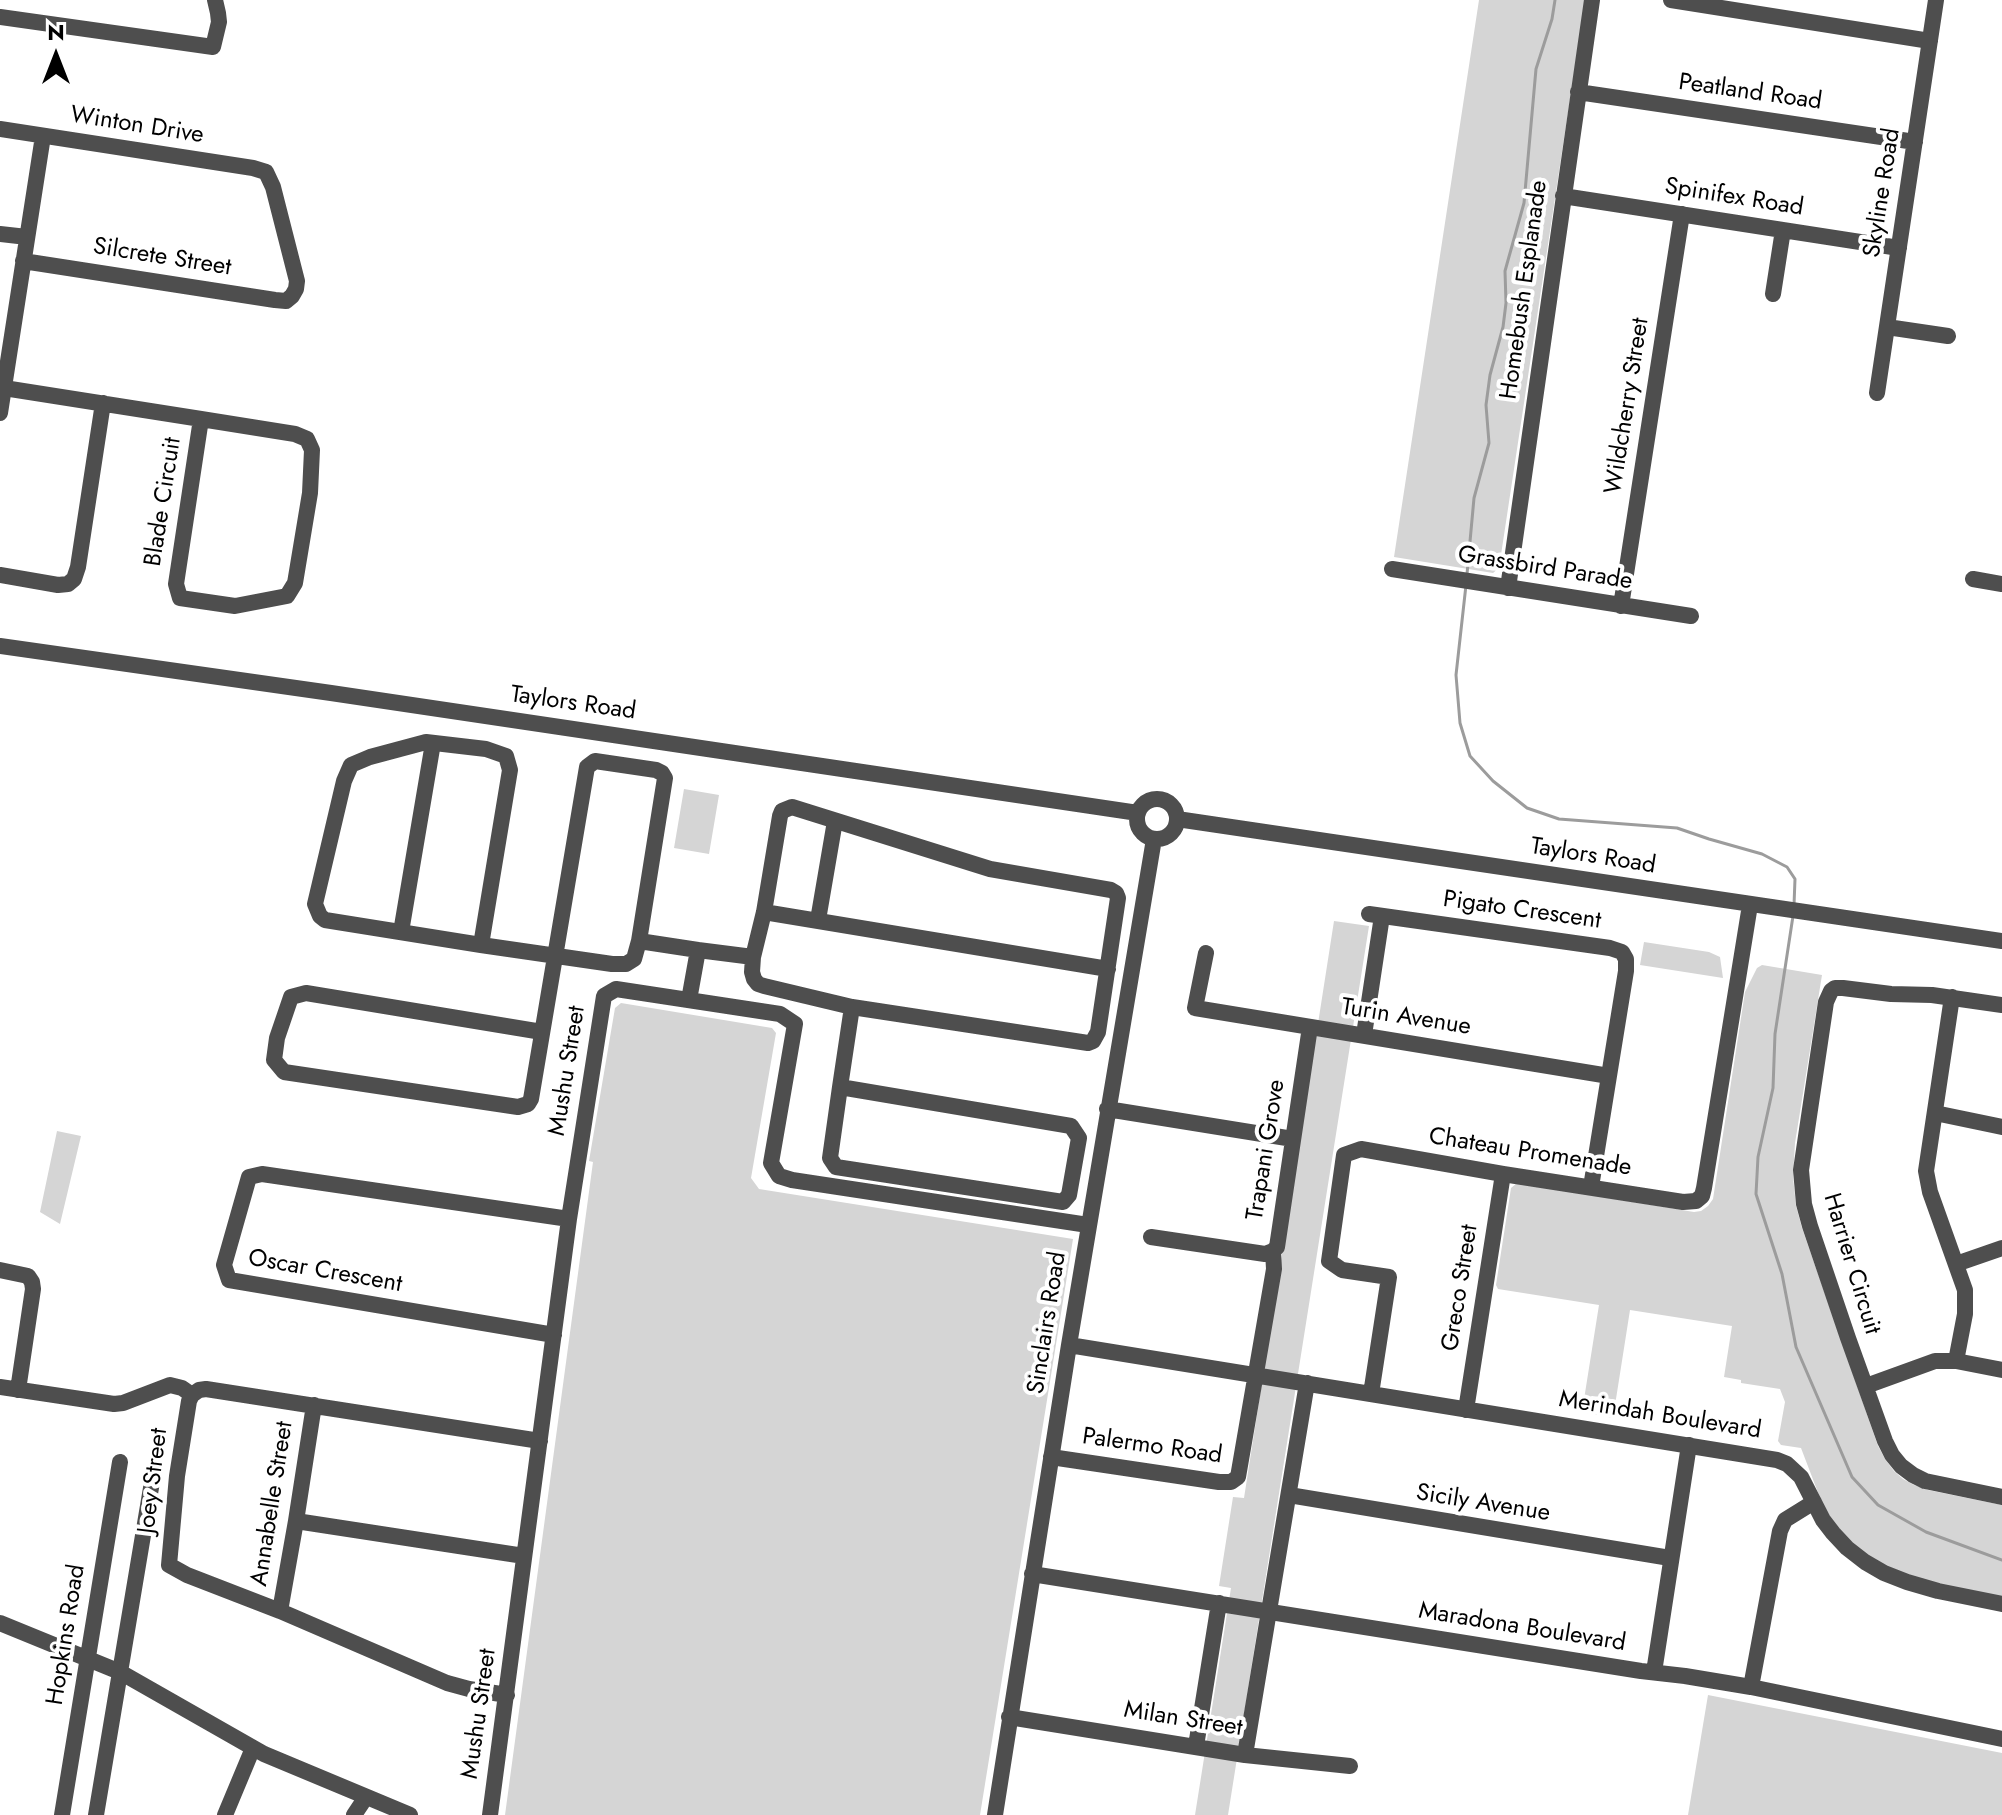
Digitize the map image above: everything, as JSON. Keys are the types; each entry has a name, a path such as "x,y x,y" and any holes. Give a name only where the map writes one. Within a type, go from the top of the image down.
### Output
{"street":[{"path":"0,17 213,47 219,22 215,0"},
{"name":"Homebush Esplanade","path":"1508,588 1592,0"},
{"path":"1671,0 1930,41"},
{"name":"Skyline Road","path":"1877,393 1936,0"},
{"name":"Peatland Road","path":"1578,92 1915,142"},
{"name":"Winton Drive","path":"0,129 266,172 273,187 297,281 292,296"},
{"path":"0,413 6,339 23,261 43,136"},
{"name":"Spinifex Road","path":"1563,196 1899,248"},
{"name":"Wildcherry Street","path":"1621,606 1682,214"},
{"path":"1773,294 1783,230"},
{"path":"0,234 27,237"},
{"name":"Silcrete Street","path":"23,261 275,300 286,301 292,296"},
{"path":"1887,327 1948,336"},
{"name":"Blade Circuit","path":"4,388 103,403 295,434 307,439 312,450 310,493 295,583 287,596 235,606 180,598 176,584 201,419"},
{"path":"0,575 58,585 68,584 74,579 103,403"},
{"name":"Grassbird Parade","path":"1392,569 1691,616"},
{"path":"1973,579 2002,584"},
{"name":"Taylors Road","path":"0,646 1138,813"},
{"path":"481,945 510,770 506,756 486,749 426,742 351,765 344,781 315,904 325,920 481,945 556,955 626,964 634,959 639,941 665,778 662,773 595,761 587,767 556,955 531,1099 528,1104 518,1107 284,1072 274,1060 277,1038 291,997 306,993 542,1032"},
{"path":"401,932 433,743"},
{"path":"1161,800 1173,806 1177,819 1172,833 1154,839 1142,832 1137,820 1138,813 1150,801 1161,800"},
{"path":"787,808 799,808 1007,873 1111,890 1116,893 1118,904 1098,1032 1088,1043 852,1007 758,984 752,972 753,957 764,912 782,811 787,808"},
{"name":"Taylors Road","path":"1177,819 2002,941"},
{"path":"818,920 835,821"},
{"name":"Sinclairs Road","path":"995,1815 1088,1225 1154,839"},
{"name":"Chateau Promenade","path":"1371,1394 1389,1277 1342,1270 1329,1261 1344,1155 1361,1149 1683,1202 1696,1201 1702,1196 1705,1186 1750,905"},
{"path":"764,912 1108,969"},
{"name":"Pigato Crescent","path":"1364,1035 1375,915 1622,952 1626,964 1591,1187"},
{"path":"639,941 753,957"},
{"path":"689,1000 698,950"},
{"name":"Turin Avenue","path":"1206,953 1195,1008 1609,1076"},
{"name":"Harrier Circuit","path":"2002,1005 1952,997 1839,987 1831,991 1826,1002 1803,1152 1802,1187 1810,1226 1892,1455 1901,1466 1925,1481 2002,1497"},
{"name":"Mushu Street","path":"490,1815 569,1219 604,996 616,989 780,1014 795,1024 771,1163 779,1176 1088,1225"},
{"path":"1952,997 1926,1162 1927,1181 1965,1290 1966,1306 1956,1361"},
{"path":"840,1087 1071,1126 1079,1138 1069,1195 1063,1202 836,1167 830,1158 840,1087 852,1007"},
{"name":"Trapani Grove","path":"1151,1237 1265,1254 1277,1247 1310,1027"},
{"path":"1107,1109 1293,1139"},
{"path":"1935,1113 2002,1127"},
{"name":"Oscar Crescent","path":"554,1335 229,1280 224,1265 249,1177 262,1174 569,1219"},
{"name":"Greco Street","path":"1466,1410 1503,1174"},
{"path":"1956,1264 2002,1248"},
{"path":"1256,1375 1274,1269 1273,1251"},
{"path":"0,1270 28,1276 32,1282 18,1390"},
{"name":"Merindah Boulevard","path":"1069,1345 1767,1457 1787,1464 1801,1477 1823,1520 1847,1548 1865,1562 1884,1573 1938,1591 2002,1604"},
{"path":"1866,1386 1935,1361 1956,1361 2002,1370"},
{"name":"Palermo Road","path":"1051,1457 1231,1482 1238,1477 1256,1375"},
{"path":"1245,1755 1307,1383"},
{"path":"0,1387 114,1404 170,1385 192,1395 206,1389 540,1441"},
{"name":"Joey Street","path":"192,1395 177,1476 169,1565 447,1683 507,1695"},
{"name":"Annabelle Street","path":"280,1611 314,1405"},
{"path":"1654,1672 1689,1445"},
{"name":"Hopkins Road","path":"62,1815 120,1462"},
{"path":"96,1815 154,1470"},
{"name":"Sicily Avenue","path":"1289,1495 1670,1558"},
{"path":"1751,1687 1780,1531 1785,1520 1814,1502"},
{"path":"296,1521 524,1556"},
{"name":"Maradona Boulevard","path":"1032,1574 1751,1687 2002,1739"},
{"path":"1196,1746 1219,1603"},
{"path":"0,1623 120,1672 253,1748 410,1815"},
{"name":"Milan Street","path":"1009,1717 1245,1755 1350,1766"},
{"path":"225,1815 253,1748"},
{"path":"354,1815 366,1797"}],"shaded area":[{"path":"1479,0 1585,0 1499,568 1493,573 1394,557"},
{"path":"684,789 719,795 709,854 674,848"},
{"path":"1334,921 1369,926 1228,1815 1195,1815 1231,1588 1219,1586 1233,1497 1244,1498"},
{"path":"1644,942 1709,952 1720,957 1723,978 1640,965"},
{"path":"1762,965 1822,975 1795,1143 1793,1177 1796,1206 1878,1446 1894,1471 1914,1485 2002,1505 2002,1598 1916,1581 1869,1559 1838,1530 1822,1503 1801,1448 1781,1445 1778,1441 1785,1402 1780,1389 1724,1377 1732,1326 1630,1310 1613,1418 1582,1412 1599,1305 1498,1289 1496,1285 1511,1188 1517,1183 1694,1212 1708,1206 1713,1199 1745,992 1757,968"},
{"path":"621,1003 772,1028 776,1033 751,1178 759,1189 1073,1239 980,1815 505,1815 593,1162 589,1161 615,1008"},
{"path":"57,1131 81,1136 60,1224 40,1212"},
{"path":"1708,1695 2002,1753 2002,1815 1688,1815"}],"waterway":[{"path":"1467,574 1474,498 1489,443 1486,405 1490,375 1503,327 1505,271 1524,203 1536,69 1555,0"},
{"path":"1466,585 1456,675 1460,723 1470,756 1493,781 1527,808 1559,819 1677,828 1762,854 1787,867 1795,879 1794,905"},
{"path":"1793,916 1775,1034 1773,1088 1758,1157 1756,1194 1782,1274 1796,1347 1852,1477 1878,1505 1926,1532 2002,1560"}]}
